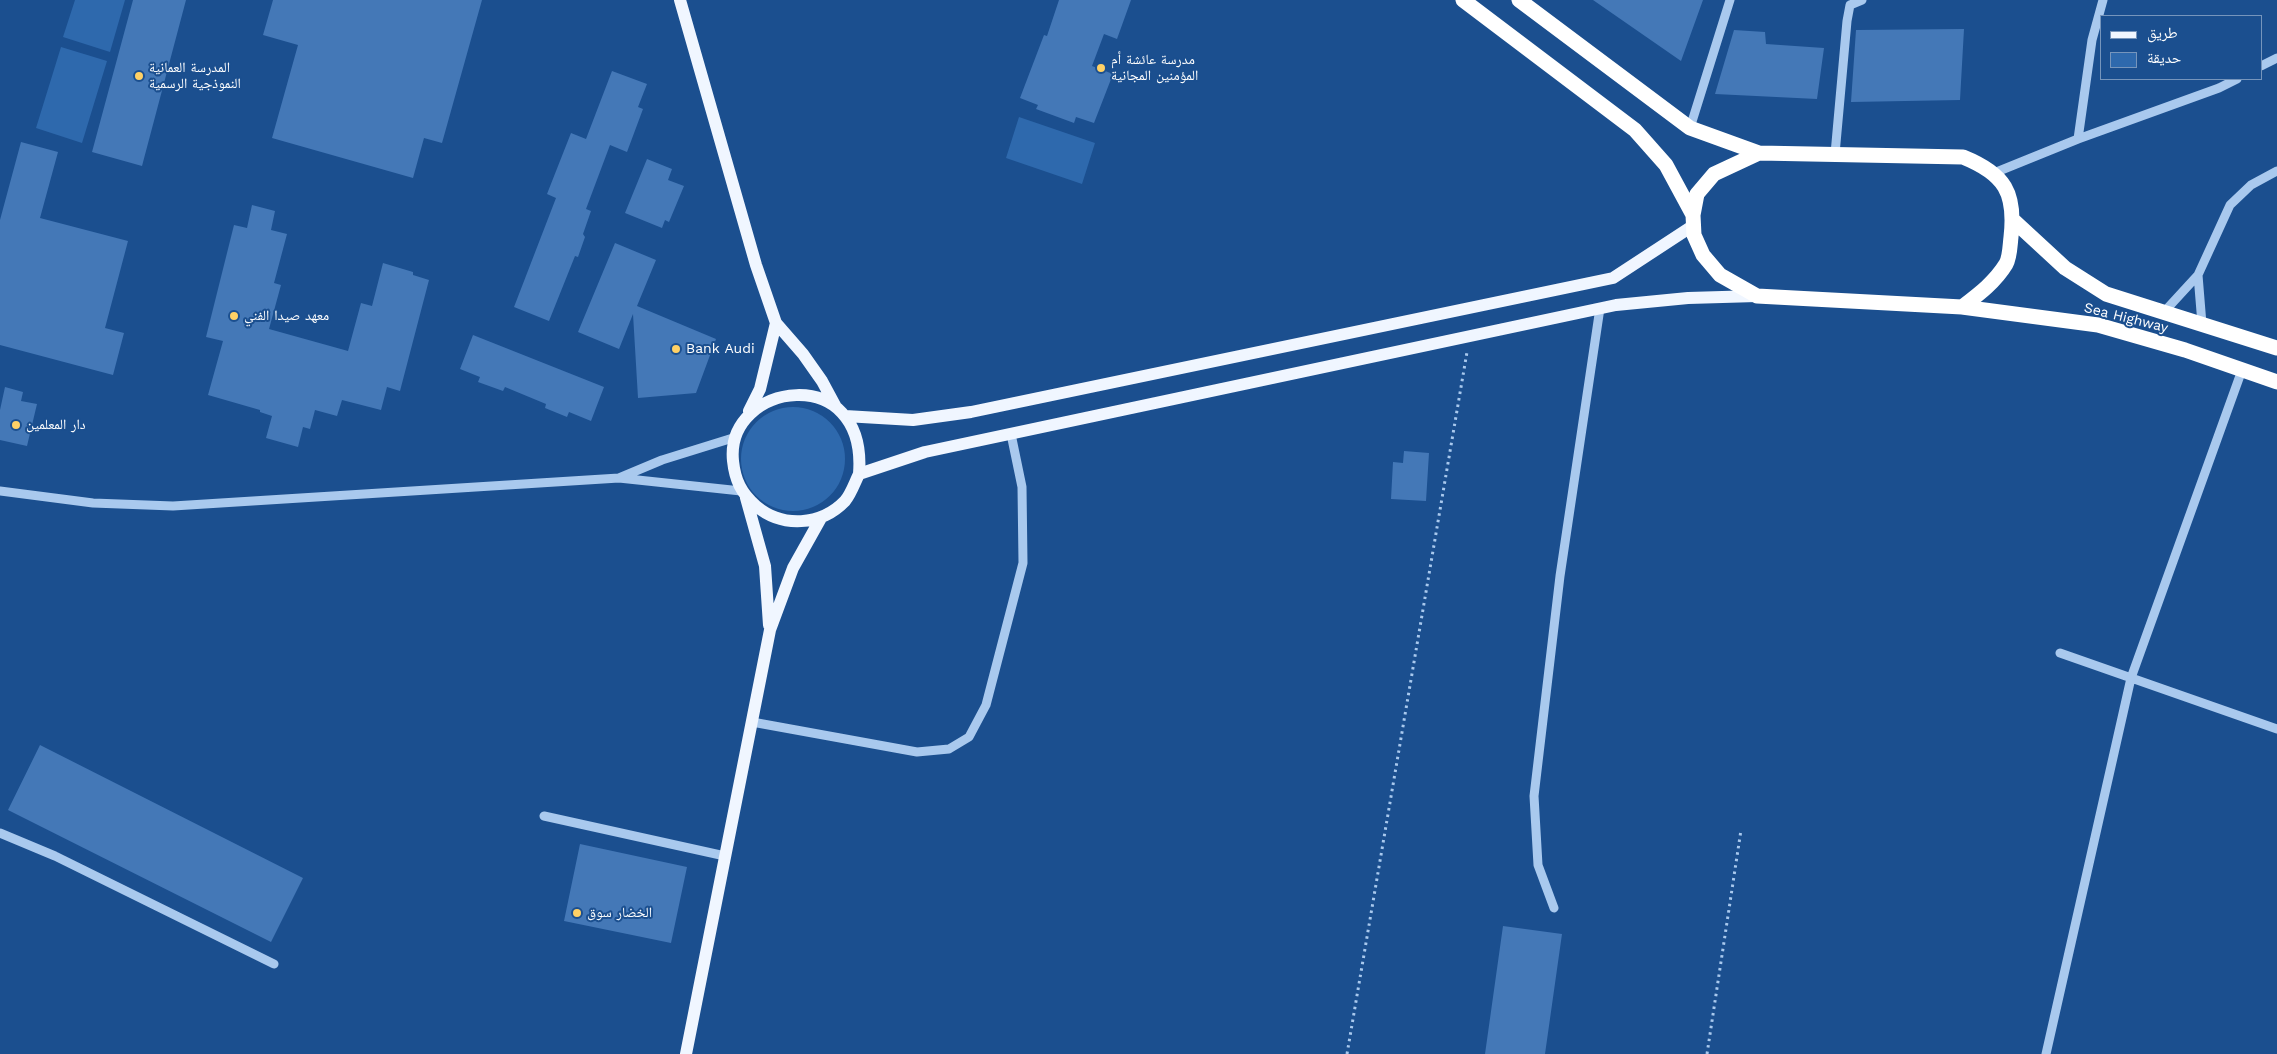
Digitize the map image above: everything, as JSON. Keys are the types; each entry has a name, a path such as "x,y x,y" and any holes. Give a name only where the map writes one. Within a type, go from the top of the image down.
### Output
{"highway":[{"path":"1463,0 1635,130 1666,165 1694,220"},
{"path":"1519,0 1690,128 1759,153 1963,157 1980,164 1994,173 2010,194 2013,220 2008,262 1991,284 1962,307"},
{"path":"1756,296 1720,276 1703,255 1694,235 1694,220 1697,194 1714,174 1759,153"},
{"name":"Sea Highway","path":"2013,220 2066,268 2106,294 2277,348"},
{"name":"Sea Highway","path":"1756,296 1962,307 2098,325 2185,350 2277,382"}],"main road":[{"path":"680,0 756,265 776,323 803,354 822,381 836,407 845,416 856,434 861,454 859,474 845,500 821,518 793,568 770,630 686,1054"},
{"path":"845,416 913,420 971,412 1613,278 1694,220"},
{"path":"859,474 925,452 1600,308 1688,298 1756,296"},
{"path":"770,630 765,566 743,494 734,474 732,456 736,437 760,389 776,323"},
{"path":"743,423 761,404 785,394 812,395 836,407"},
{"path":"743,494 766,515 794,522 821,518"}],"street":[{"path":"1690,128 1730,0"},
{"path":"1835,154 1847,21 1850,5 1862,0"},
{"path":"2078,139 2092,40 2103,0"},
{"path":"2262,66 2277,58"},
{"path":"1994,173 2235,80"},
{"path":"2164,312 2198,275 2230,204 2251,185 2277,171"},
{"path":"2198,275 2202,324"},
{"path":"1554,908 1538,865 1534,796 1560,576 1600,308"},
{"path":"2046,1054 2132,678 2242,370"},
{"path":"752,722 917,752 949,749 969,737 986,705 1023,563 1022,487 1011,434"},
{"path":"619,478 662,460 736,437"},
{"path":"0,491 93,503 203,506 619,478 743,494"},
{"path":"2060,653 2277,729"},
{"path":"544,816 725,856"},
{"path":"0,833 55,856 274,964"}],"path":[{"path":"1347,1054 1470,336"},
{"path":"1707,1054 1741,830"}],"green space":[{"path":"75,0 125,0 110,52 63,37"},
{"path":"61,47 107,61 82,143 36,128"},
{"path":"1019,117 1095,143 1082,184 1006,158"},
{"path":"793,407 813,411 830,422 841,439 845,459 841,479 830,496 813,507 793,511 773,507 756,496 745,479 741,459 745,439 756,422 773,411"}],"building":[{"name":"المدرسة العمانية النموذجية الرسمية","path":"133,0 186,0 142,166 92,152"},
{"path":"273,0 482,0 442,143 424,138 413,178 272,138 298,45 263,35"},
{"path":"1059,0 1131,0 1117,39 1104,34 1092,66 1113,74 1094,123 1076,117 1074,123 1036,109 1038,105 1020,98 1044,35 1047,36"},
{"path":"1593,0 1703,0 1681,61"},
{"path":"1964,29 1960,100 1851,102 1856,30"},
{"path":"1734,30 1765,32 1766,44 1824,48 1817,99 1715,94"},
{"path":"612,71 647,84 638,107 643,109 627,152 610,145 586,209 591,211 583,234 585,237 578,257 575,256 549,321 514,307 556,198 547,194 571,133 586,139"},
{"path":"21,142 58,152 40,218 128,241 105,328 124,333 113,375 0,345 0,220"},
{"path":"647,159 672,169 668,180 684,186 669,222 665,220 662,228 625,213"},
{"path":"252,205 275,211 271,230 287,234 274,283 281,285 269,329 348,351 361,303 372,306 383,263 413,272 413,275 429,280 400,391 387,387 381,410 342,400 337,416 315,410 310,429 303,427 298,447 266,438 272,416 260,412 260,410 208,395 223,341 206,337 234,225 247,228"},
{"path":"615,243 656,260 637,306 716,339 696,393 638,398 633,314 619,349 578,332"},
{"path":"473,335 604,387 591,421 569,412 567,417 545,408 546,404 505,387 503,391 478,382 480,377 460,369"},
{"name":"دار المعلمين","path":"5,387 23,392 21,401 37,404 27,446 0,440 0,410"},
{"path":"1404,451 1429,453 1426,501 1391,499 1393,462 1403,463"},
{"path":"40,745 303,878 271,942 8,810"},
{"path":"580,844 687,867 671,943 564,921"},
{"path":"1503,926 1562,934 1545,1054 1485,1054"}],"place":[{"name":"مدرسة عائشة أم المؤمنين المجانية","path":"1101,68"},
{"name":"المدرسة العمانية النموذجية الرسمية","path":"139,76"},
{"name":"معهد صيدا الفني","path":"234,316"},
{"name":"Bank Audi","path":"676,349"},
{"name":"دار المعلمين","path":"16,425"},
{"name":"الخضار سوق","path":"577,913"}]}
